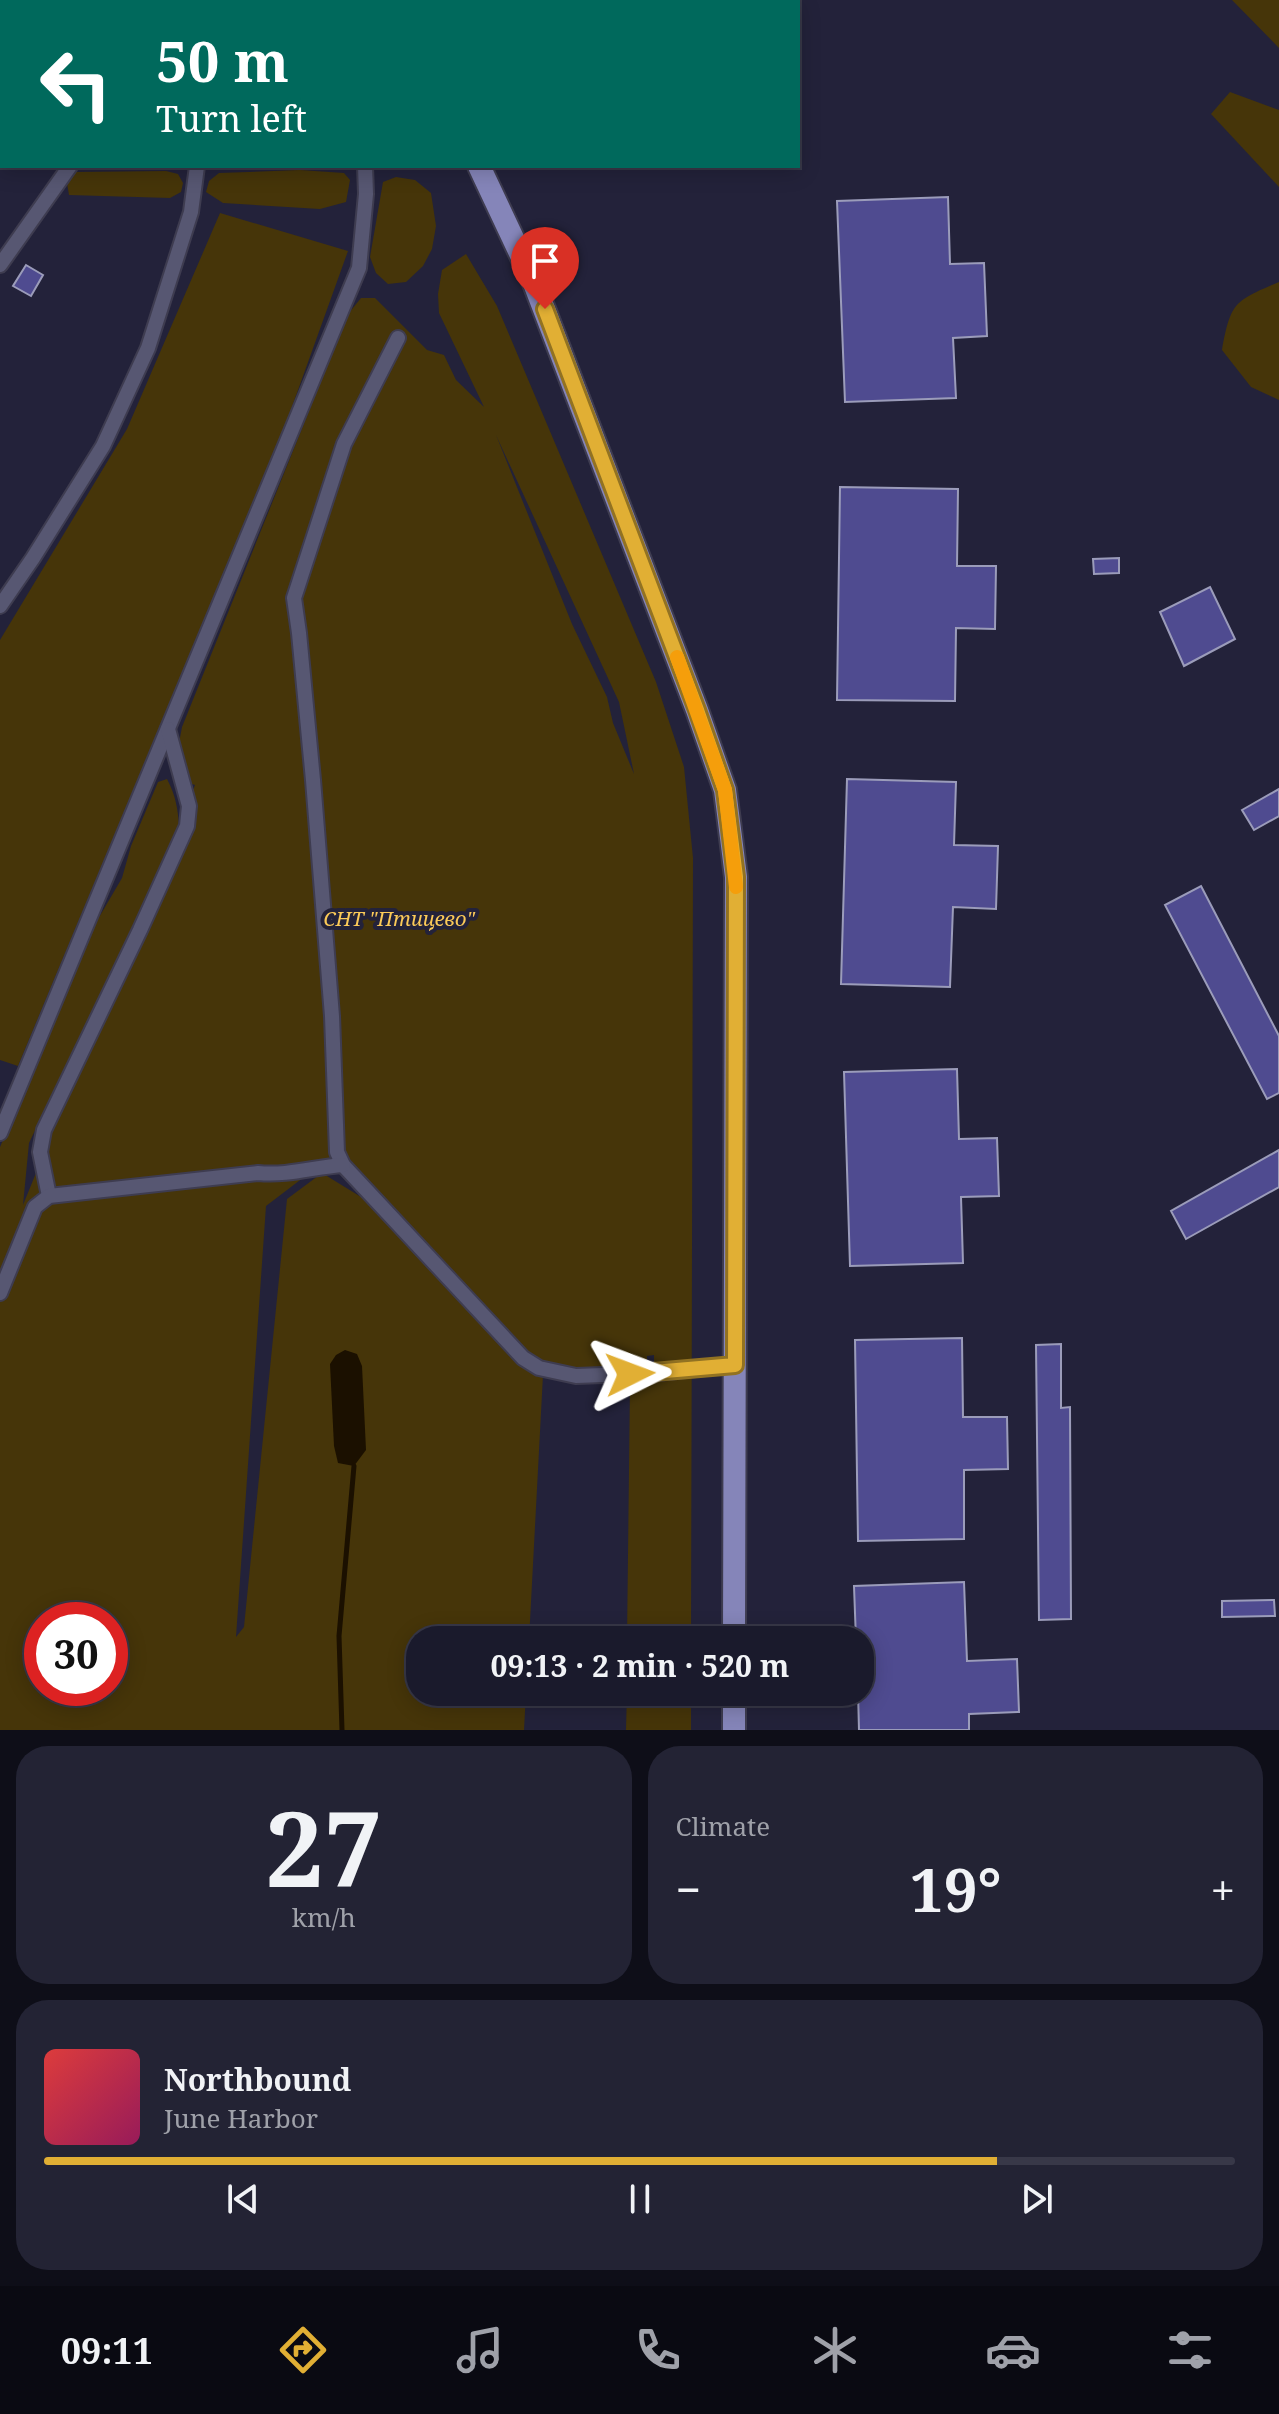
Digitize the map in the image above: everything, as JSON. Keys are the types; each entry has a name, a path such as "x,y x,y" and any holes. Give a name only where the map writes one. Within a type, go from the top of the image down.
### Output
{"main road":[{"path":"480,168 534,283 725,790 736,877 734,1626"},
{"path":"734,1706 734,1730"}],"street":[{"path":"0,265 69,168"},
{"path":"0,606 103,446 148,348 191,212 197,168"},
{"path":"0,1133 5,1108 168,729 359,268 366,194 365,168"},
{"path":"398,338 344,444 294,598 330,985 337,1152 343,1165 523,1358 539,1368 576,1376 657,1373 735,1365"},
{"path":"49,1196 40,1152 44,1130 187,826 189,806 168,729"},
{"path":"0,1293 35,1207 49,1196 258,1173 280,1175 312,1167 343,1165"}],"green space":[{"path":"1232,0 1279,0 1279,48"},
{"path":"1230,92 1279,110 1279,187 1211,114"},
{"path":"300,170 344,173 350,180 346,202 320,209 223,203 206,192 209,181 219,173"},
{"path":"166,171 178,174 183,183 181,192 170,198 69,195 67,183 75,172"},
{"path":"396,177 415,180 431,193 436,226 432,249 423,266 406,282 388,284 376,273 370,257 383,182"},
{"path":"220,213 348,251 284,429 18,1066 0,1060 0,640 127,429"},
{"name":"СНТ \"Птицево\"","path":"466,254 497,306 656,682 684,767 693,858 691,1626 627,1626 630,1384 654,1363 654,1355 647,1356 647,1365 574,1372 540,1363 432,1254 543,1375 530,1626 406,1626 406,1706 525,1706 524,1730 0,1730 0,1147 98,919 122,878 131,846 158,782 167,779 170,785 179,826 195,785 189,783 178,748 182,727 348,314 361,298 375,298 427,350 444,355 456,380 484,407 439,313 442,270","holes":["496,435 619,702 634,774 613,723 607,697 572,624","158,874 63,1108 47,1139 49,1141 23,1205 29,1143","337,1152 392,1216 322,1173 287,1199 244,1627 236,1637 266,1206"]},
{"path":"1279,282 1279,400 1251,387 1222,350 1228,322 1237,305 1252,294"},
{"path":"627,1706 691,1706 691,1730 626,1730"}],"shaded area":[{"path":"345,1350 357,1354 362,1366 366,1450 354,1466 338,1463 334,1446 330,1364 336,1355"}],"building":[{"path":"948,197 950,264 984,263 987,336 953,338 956,398 845,402 837,201"},
{"path":"26,265 43,275 31,296 13,286"},
{"path":"840,487 958,489 957,566 996,566 995,629 956,628 955,701 837,700"},
{"path":"1119,558 1119,573 1094,574 1093,559"},
{"path":"1210,587 1235,639 1184,666 1160,612"},
{"path":"847,779 956,782 954,845 998,846 996,909 953,907 950,987 841,984"},
{"path":"1279,789 1279,816 1254,830 1242,810"},
{"path":"1201,886 1279,1036 1279,1093 1267,1099 1165,905"},
{"path":"957,1069 959,1139 997,1138 999,1196 961,1197 963,1263 850,1266 844,1072"},
{"path":"1279,1150 1279,1187 1186,1239 1171,1211"},
{"path":"962,1338 963,1417 1007,1417 1008,1469 964,1470 964,1539 858,1541 855,1340"},
{"path":"1061,1344 1061,1408 1070,1407 1071,1619 1039,1620 1036,1345"},
{"path":"964,1582 967,1661 1017,1659 1019,1712 969,1714 969,1730 859,1730 858,1706 874,1706 874,1626 855,1626 854,1586"},
{"path":"1274,1600 1275,1616 1222,1617 1222,1601"}],"waterway":[{"path":"342,1730 339,1636 354,1466"}],"slow traffic":[{"path":"677,657 725,790 736,887"}],"route":[{"path":"545,309 725,790 736,877 735,1365 630,1374"}]}
